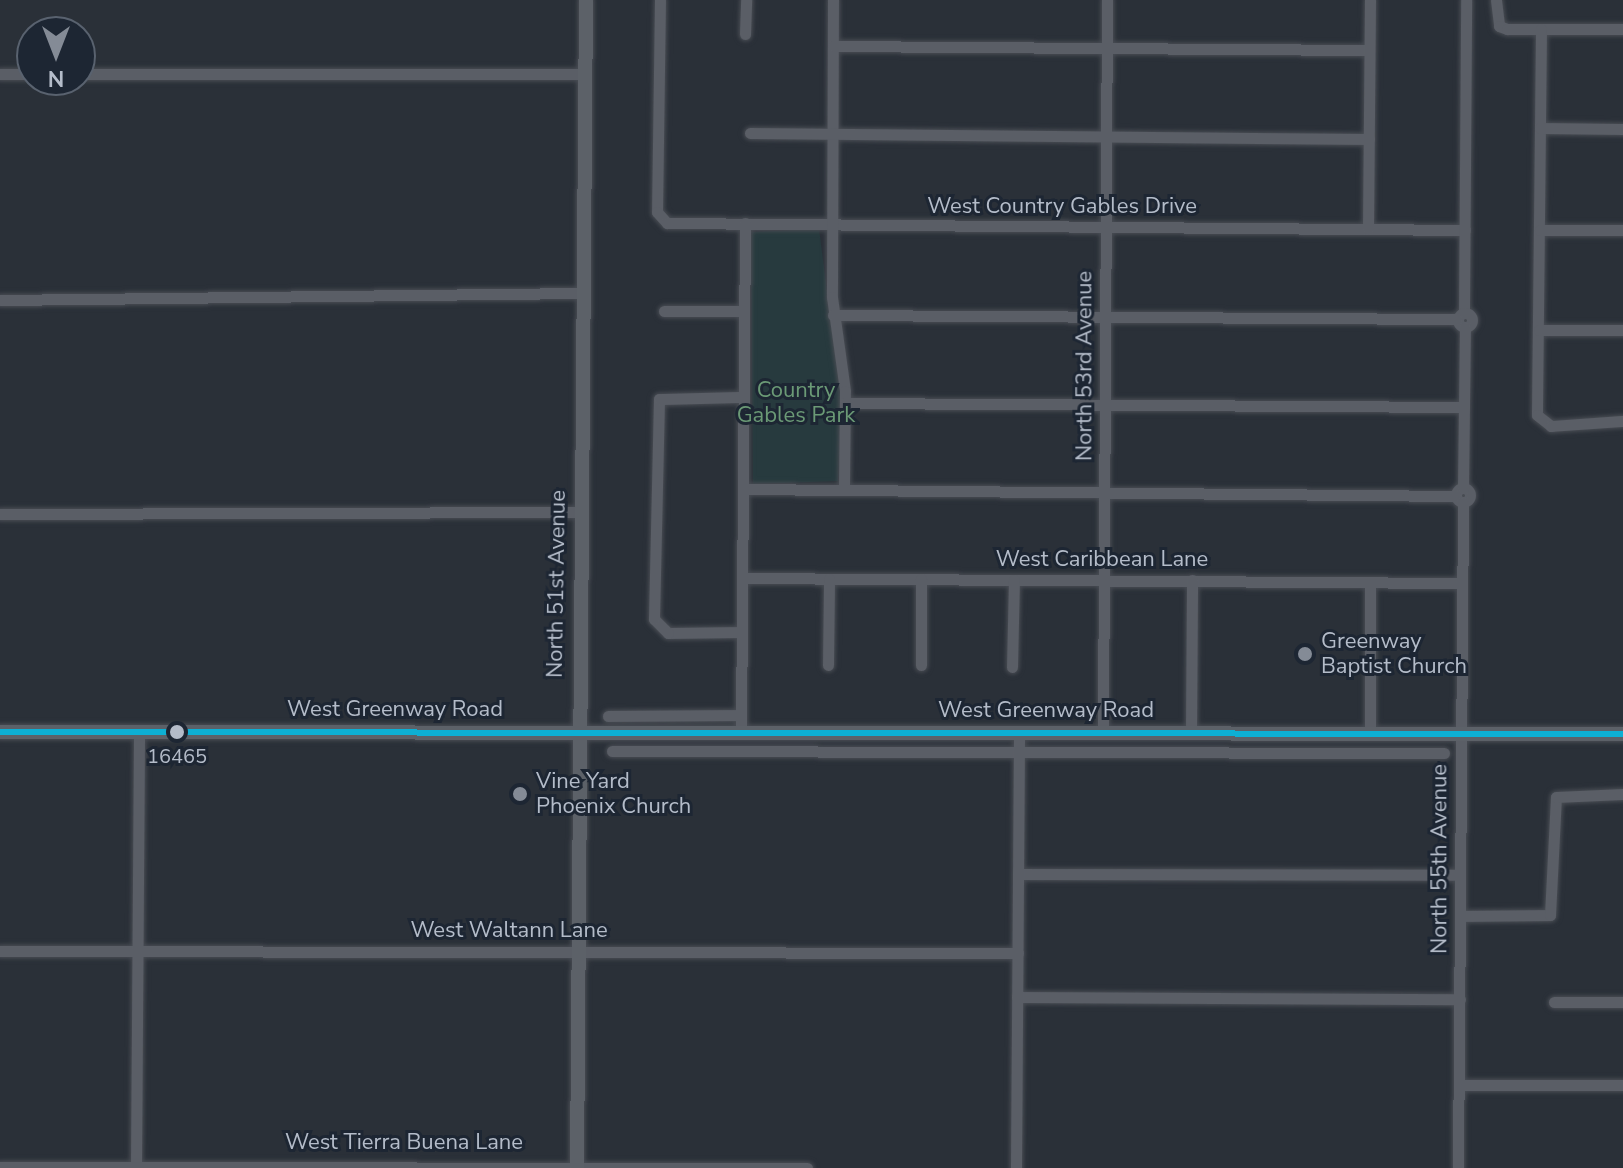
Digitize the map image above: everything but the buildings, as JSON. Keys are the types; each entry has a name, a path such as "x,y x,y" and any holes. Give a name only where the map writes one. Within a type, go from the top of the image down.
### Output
{"main road":[{"name":"North 51st Avenue","path":"577,1166 577,732 586,0"},
{"name":"West Greenway Road","path":"0,732 1623,734"}],"street":[{"name":"West Country Gables Drive","path":"660,0 659,219 745,223 1465,230"},
{"path":"745,34 746,0"},
{"path":"833,0 833,315 845,403 844,489"},
{"name":"North 53rd Avenue","path":"1103,733 1107,0"},
{"path":"1368,229 1370,0"},
{"path":"1496,0 1499,26 1623,29"},
{"name":"North 55th Avenue","path":"1458,1168 1460,495 1464,407 1462,319 1467,1"},
{"path":"1541,29 1541,423 1623,421"},
{"path":"833,46 1369,50"},
{"path":"96,74 585,74"},
{"path":"1540,128 1623,129"},
{"path":"750,133 1369,139"},
{"path":"741,732 745,223"},
{"path":"1540,230 1623,230"},
{"path":"0,300 583,293"},
{"path":"664,311 744,311"},
{"path":"833,315 1462,319"},
{"path":"1539,330 1623,330"},
{"path":"742,632 657,630 659,399 743,397"},
{"path":"845,403 1464,407"},
{"path":"743,489 1460,495"},
{"path":"0,514 580,512"},
{"name":"West Caribbean Lane","path":"742,578 1462,583"},
{"path":"828,665 829,579"},
{"path":"921,579 921,665"},
{"path":"1012,667 1014,580"},
{"path":"1191,733 1192,580"},
{"path":"1370,582 1370,733"},
{"path":"608,716 741,715"},
{"path":"789,732 789,751"},
{"path":"136,1167 139,733"},
{"path":"1016,1168 1019,733"},
{"path":"1255,733 1255,752"},
{"name":"West Greenway Road","path":"612,751 1444,753"},
{"path":"1460,916 1550,915 1556,797 1623,794"},
{"path":"1018,874 1460,875"},
{"name":"West Waltann Lane","path":"0,951 1018,953"},
{"path":"1017,997 1460,999"},
{"path":"1554,1002 1623,1002"},
{"path":"1459,1085 1623,1085"},
{"name":"West Tierra Buena Lane","path":"0,1167 807,1168"}],"green space":[{"name":"Country Gables Park","path":"819,229 841,399 838,481 753,484 751,232"}],"transit line":[{"path":"0,732 1623,734"}],"place":[{"name":"Greenway Baptist Church","path":"1305,654"},
{"name":"16465","path":"177,732"},
{"name":"Vine Yard Phoenix Church","path":"520,794"}]}
